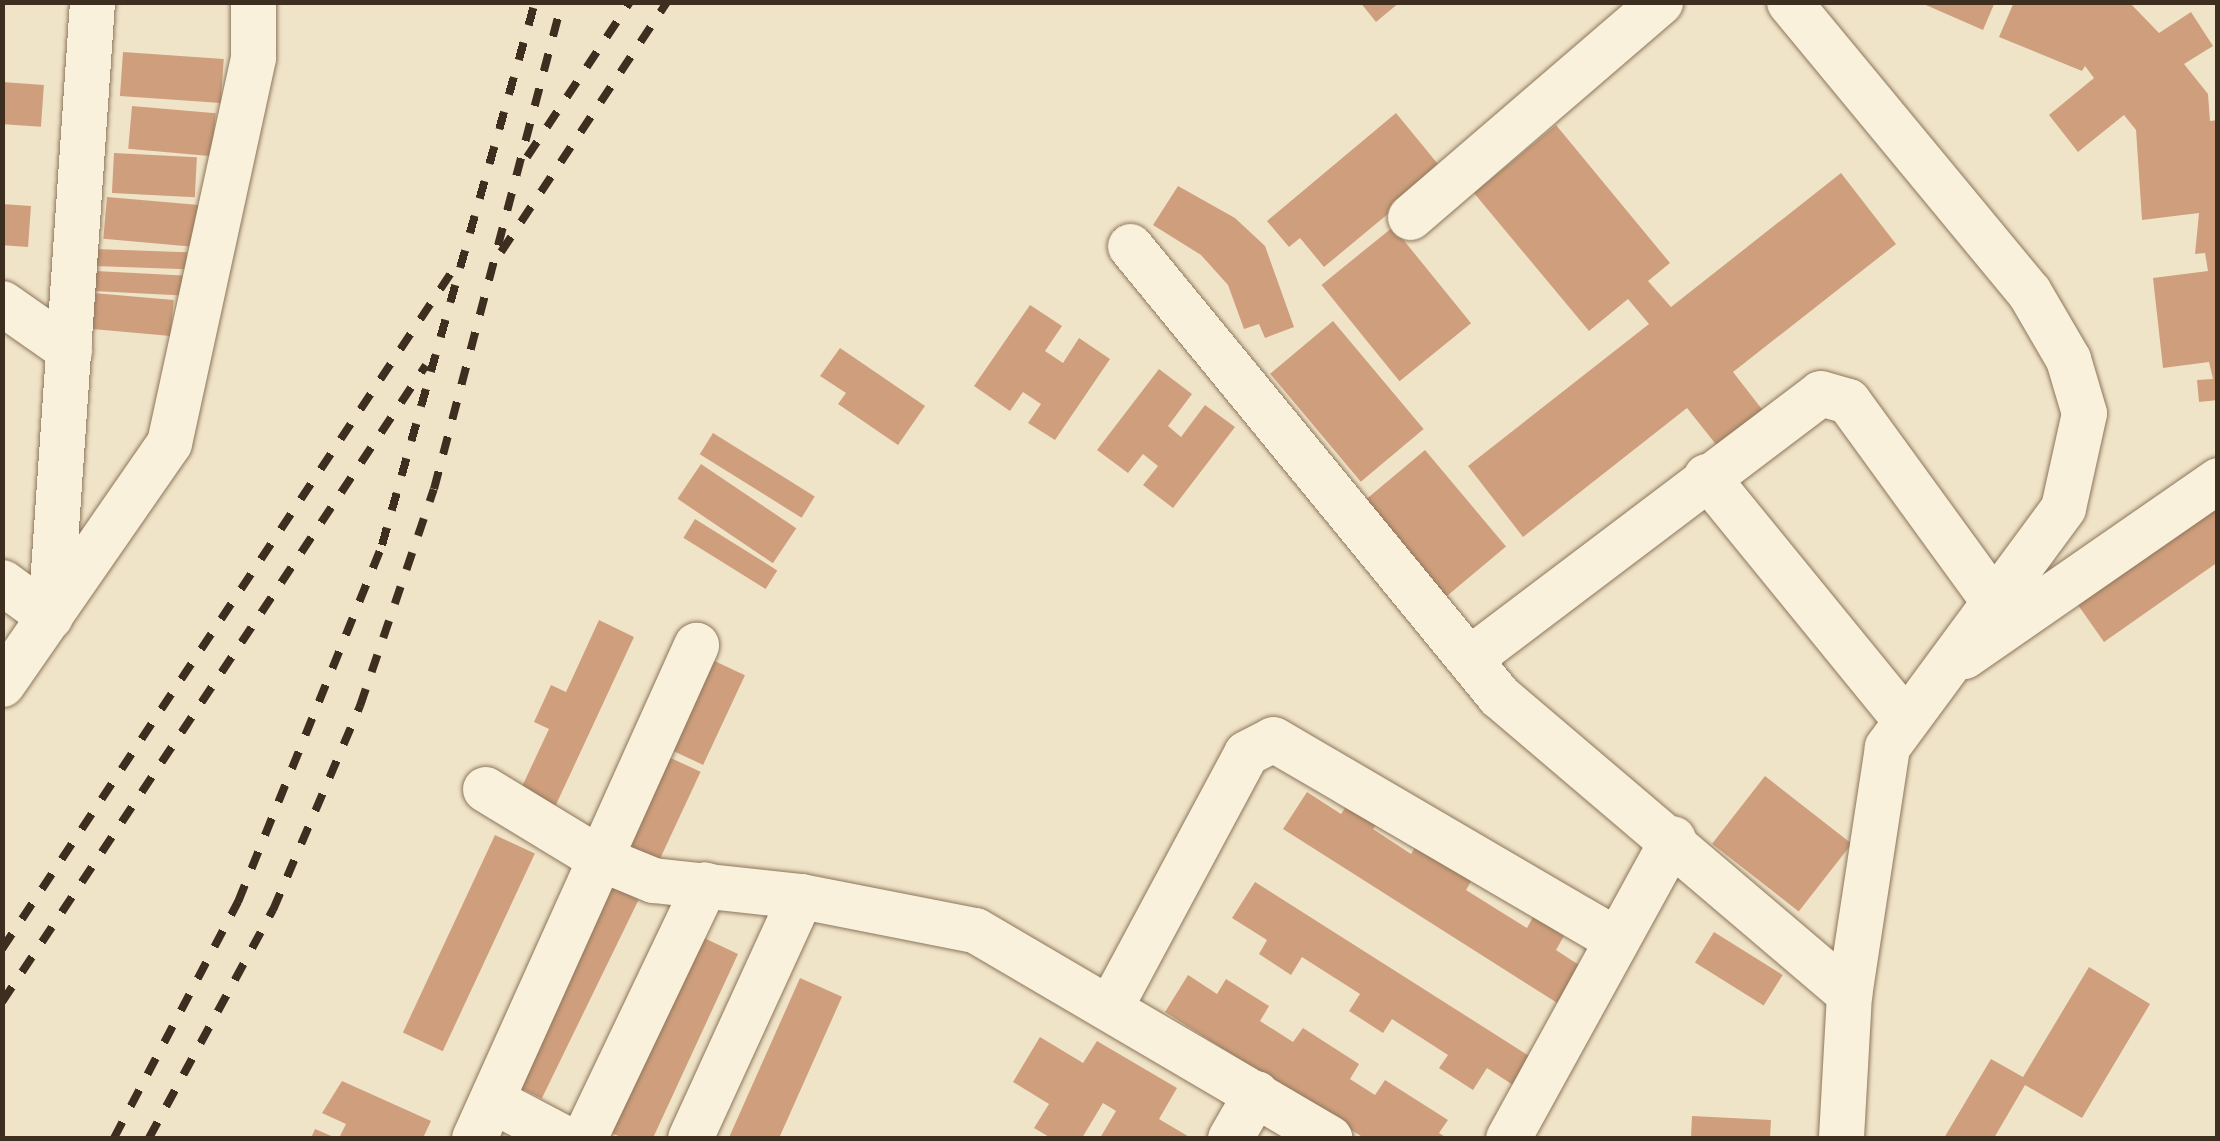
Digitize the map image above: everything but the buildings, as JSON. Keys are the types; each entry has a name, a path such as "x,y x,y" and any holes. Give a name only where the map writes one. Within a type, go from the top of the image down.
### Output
{"street":[{"path":"50,617 92,2"},
{"path":"2,684 170,442 253,57 254,2"},
{"path":"1410,218 1660,2"},
{"path":"1789,2 2029,292 2068,359 2084,414 2063,508 1887,746 1849,994 1841,1138"},
{"path":"1130,246 1499,696 1673,838 1849,994"},
{"path":"2,303 69,350"},
{"path":"1470,658 1820,393 1835,394 1848,401 1992,599"},
{"path":"1706,476 1904,719"},
{"path":"1938,674 2218,480"},
{"path":"2,582 50,617"},
{"path":"564,1138 483,1119 596,857 696,645"},
{"path":"1110,1006 1246,753 1273,739 1613,938"},
{"path":"486,789 596,857 653,880 801,896 975,930 1329,1138"},
{"path":"1508,1138 1613,938 1673,838"},
{"path":"584,1138 704,884"},
{"path":"690,1138 801,896"},
{"path":"1230,1138 1256,1094"}],"railway":[{"path":"114,1138 238,902 382,545 535,2"},
{"path":"149,1138 273,910 360,706 434,489 562,2"},
{"path":"527,157 630,2"},
{"path":"501,252 667,2"},
{"path":"2,949 453,270"},
{"path":"2,1002 426,365"}]}
